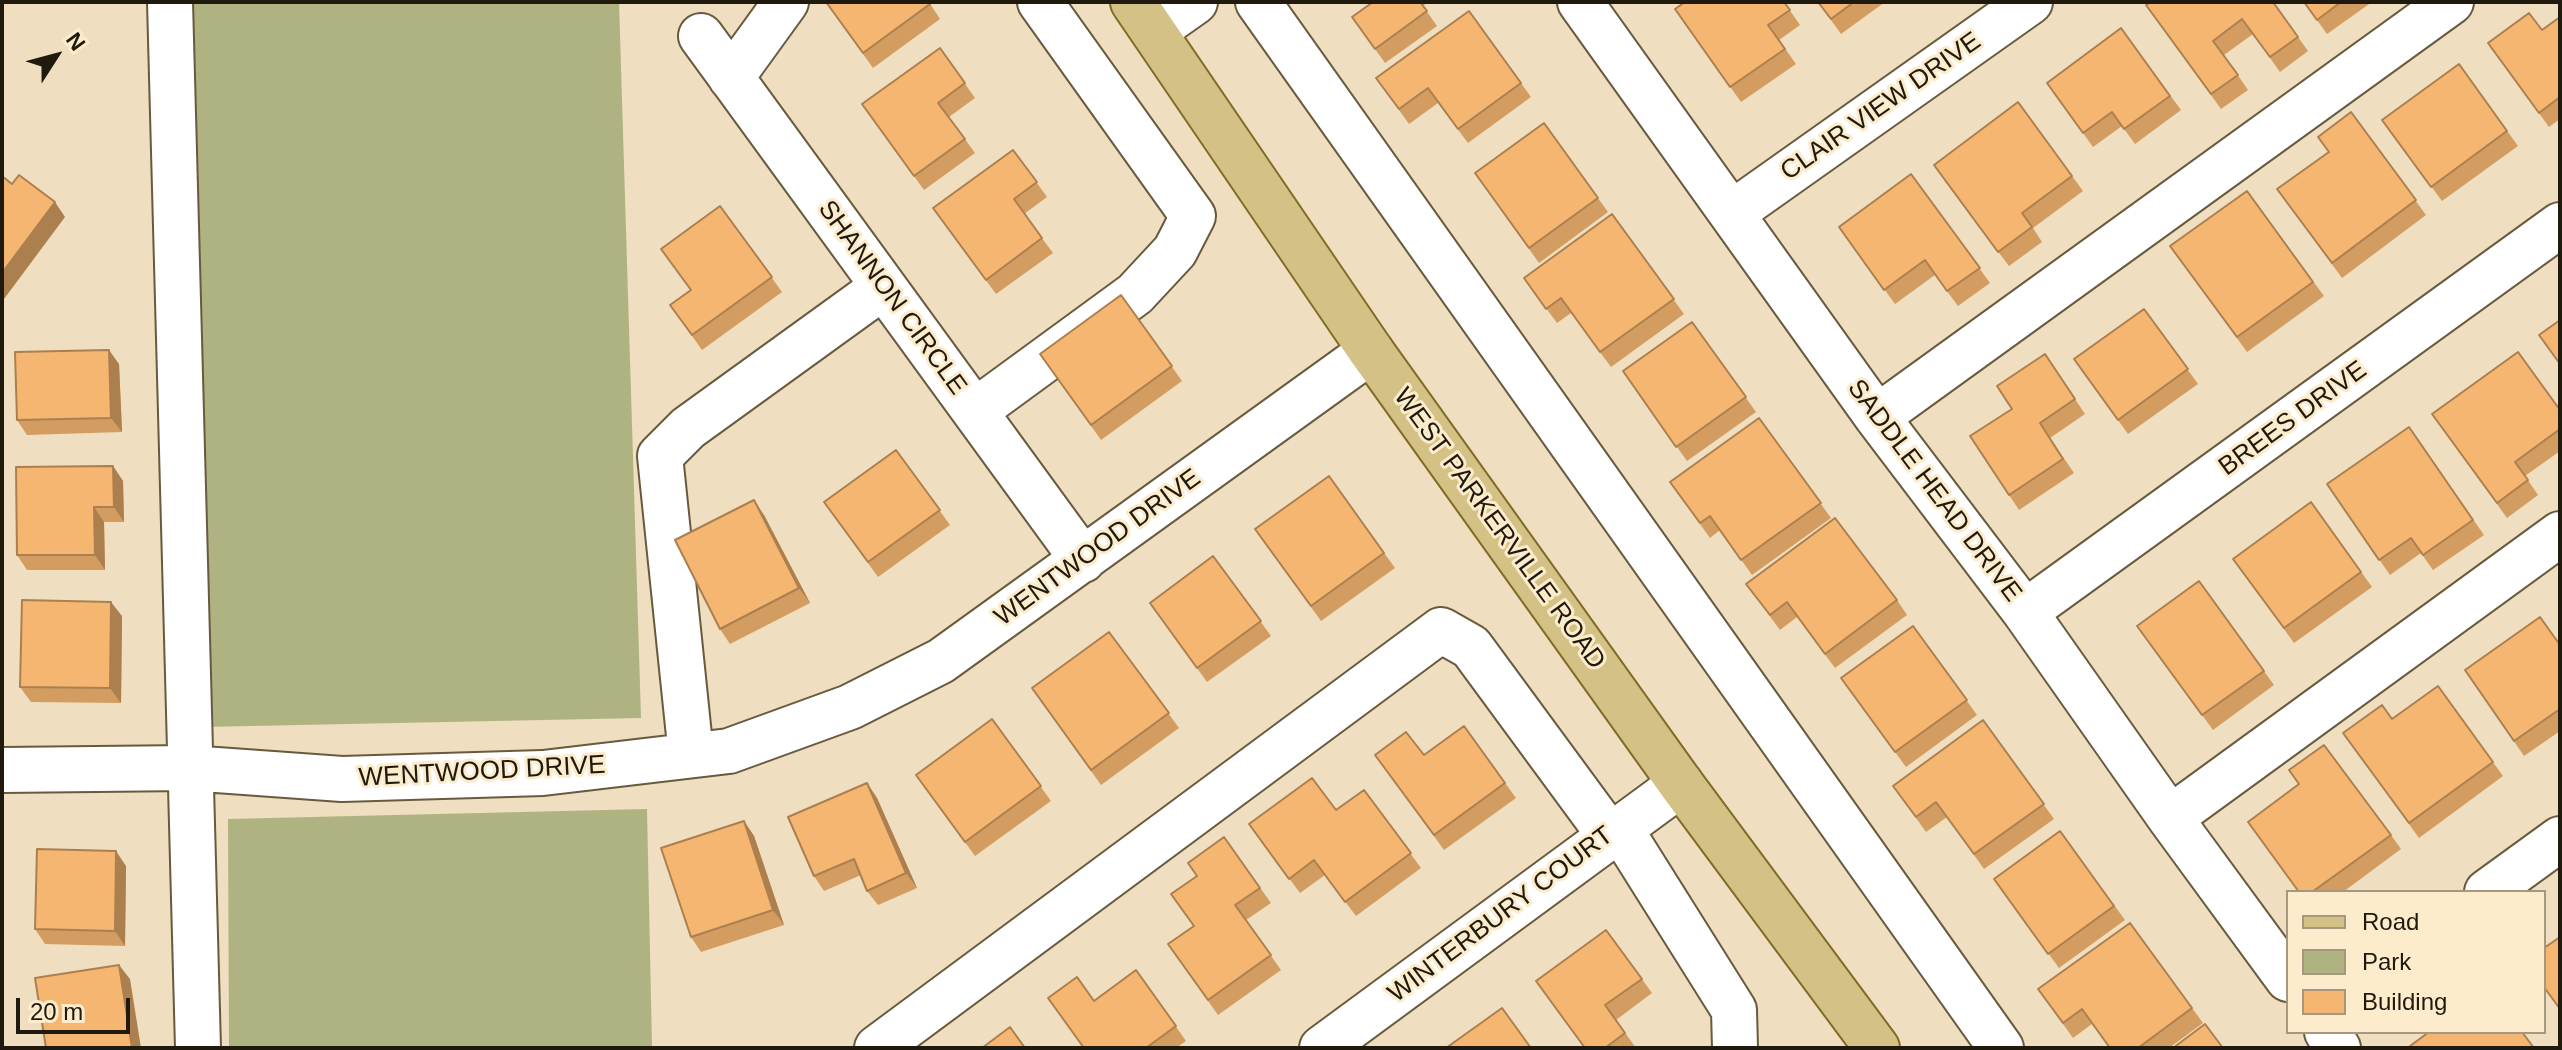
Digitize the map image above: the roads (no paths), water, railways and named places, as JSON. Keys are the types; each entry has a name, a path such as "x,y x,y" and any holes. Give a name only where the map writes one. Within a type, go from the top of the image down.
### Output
{"main road":[{"name":"WEST PARKERVILLE ROAD","path":"1144,16 1371,351 1681,784 1877,1048"}],"street":[{"path":"170,2 198,1048"},
{"path":"731,78 786,2"},
{"path":"975,411 1135,294 1175,251 1193,216 1040,2"},
{"path":"1144,16 1195,2"},
{"path":"1258,2 2001,1048"},
{"name":"CLAIR VIEW DRIVE","path":"1732,213 2030,2"},
{"path":"1877,417 2451,2"},
{"name":"SADDLE HEAD DRIVE","path":"1590,5 1877,417 2025,612 2286,976"},
{"name":"SHANNON CIRCLE","path":"701,36 1083,560"},
{"name":"BREES DRIVE","path":"2025,612 2560,225"},
{"path":"691,755 660,456 688,428 883,287"},
{"name":"WENTWOOD DRIVE","path":"2,770 189,768 354,779 543,773 729,751 850,707 941,661 1371,351"},
{"path":"2170,818 2560,534"},
{"path":"877,1048 1441,630 1471,647 1614,831 1734,1010 1735,1048"},
{"name":"WINTERBURY COURT","path":"1322,1048 1681,784"},
{"path":"2490,890 2560,839"}]}
